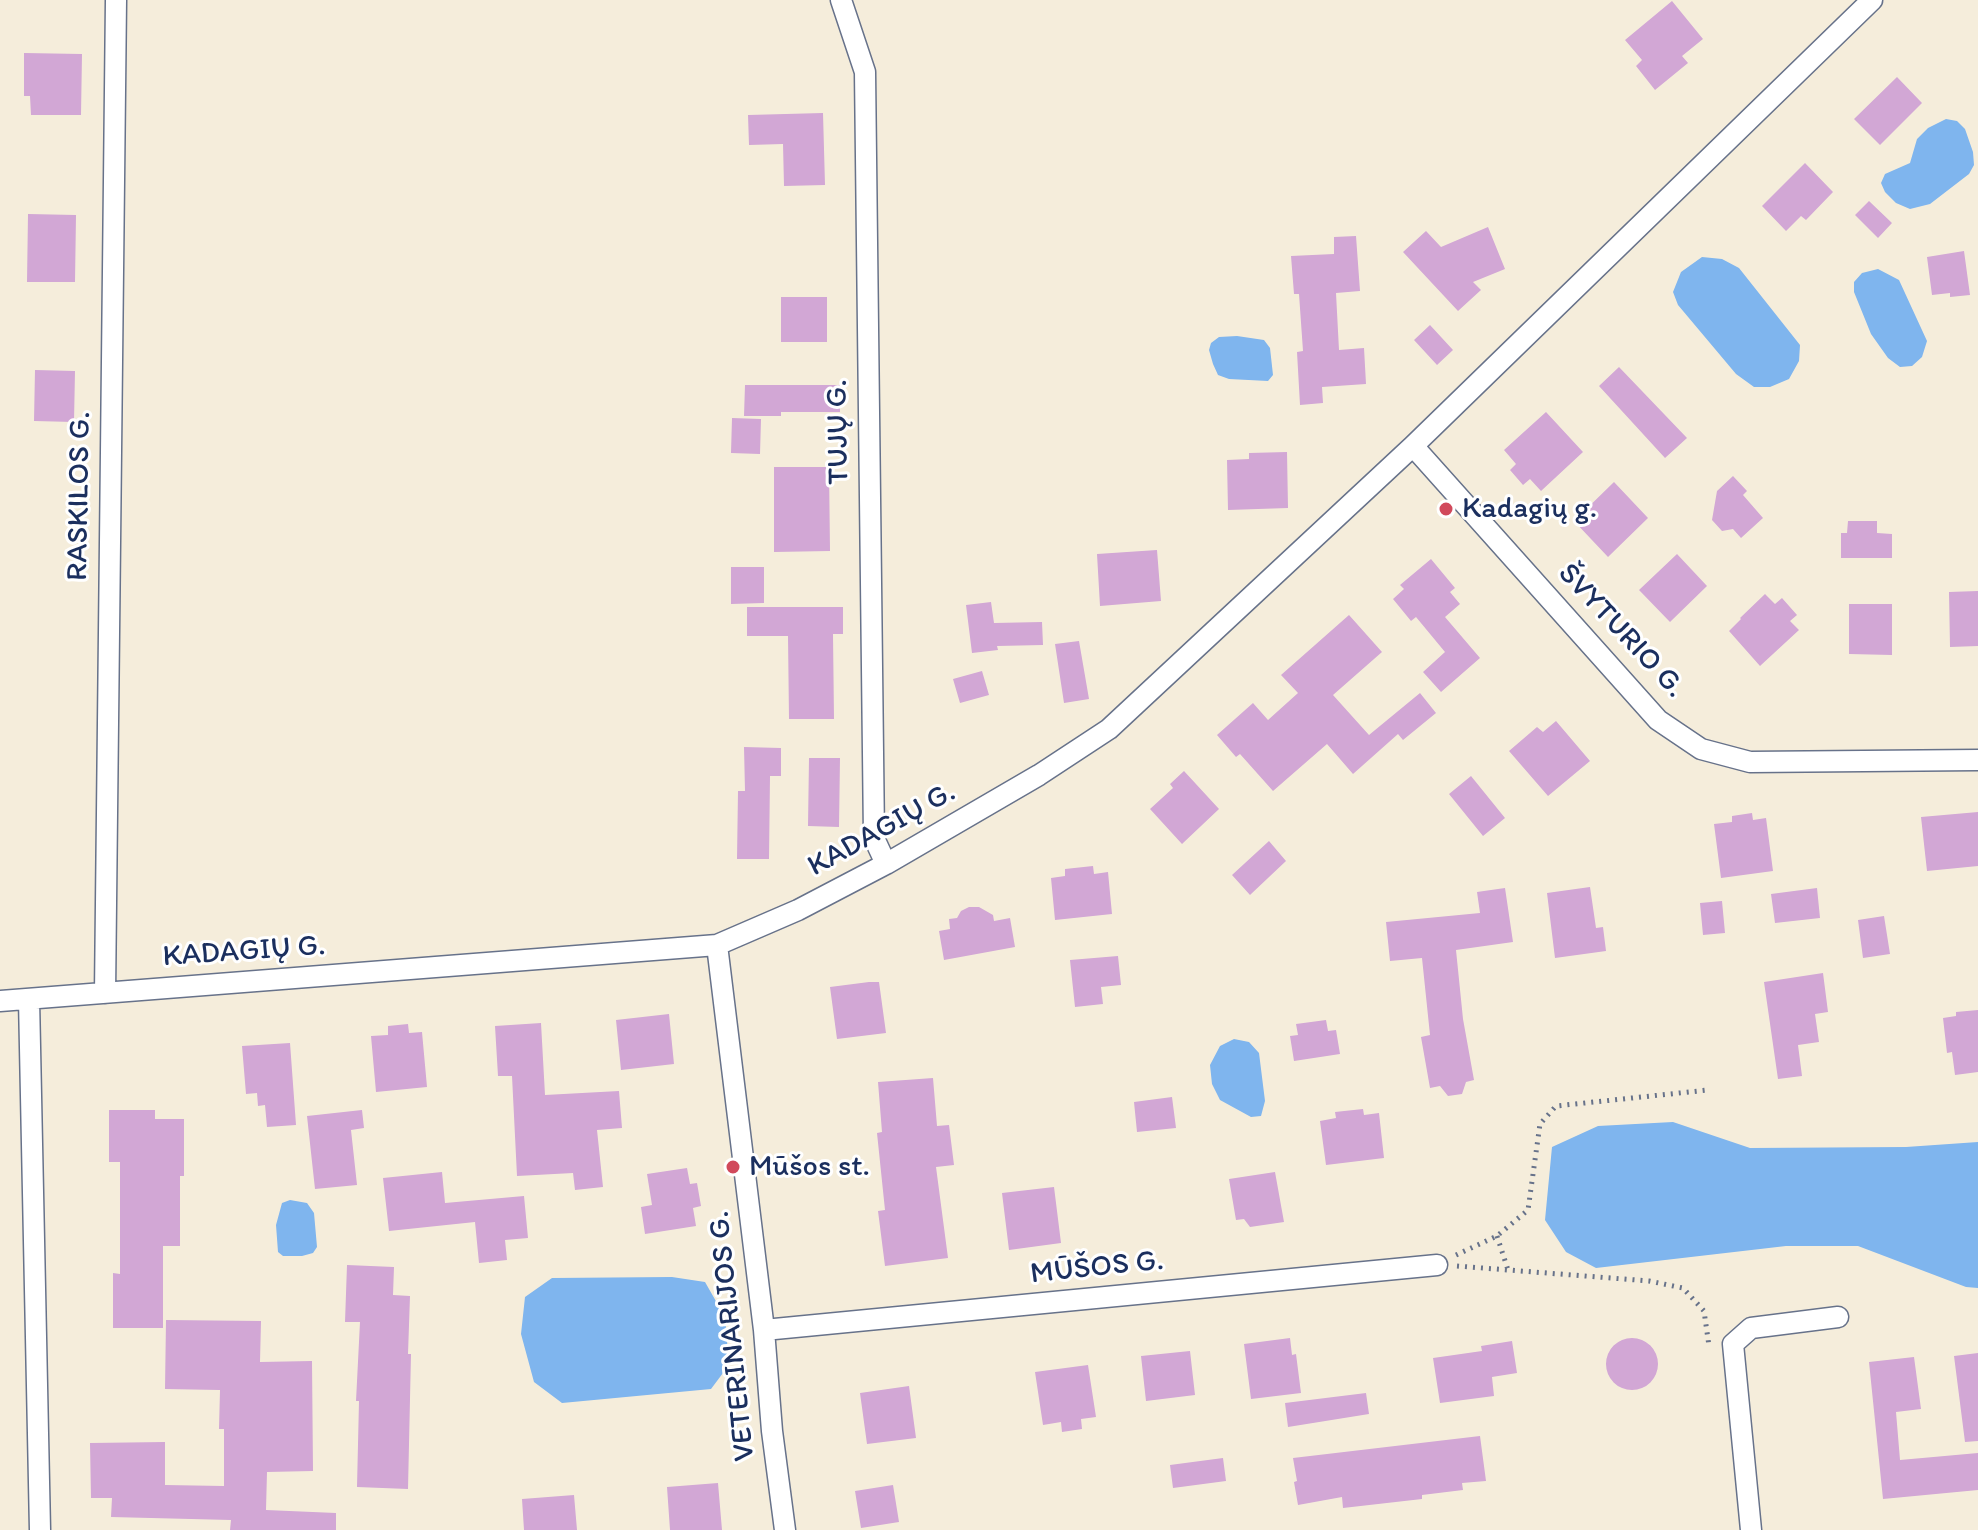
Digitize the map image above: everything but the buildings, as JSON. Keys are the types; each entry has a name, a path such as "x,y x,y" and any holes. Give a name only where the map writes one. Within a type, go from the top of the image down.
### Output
{"street":[{"name":"RASKILOS G.","path":"105,993 116,0"},
{"name":"TUJŲ G.","path":"841,0 865,72 874,838 886,864"},
{"name":"KADAGIŲ G.","path":"0,1001 717,945 798,910 886,864 1039,775 1109,729 1413,446 1872,0"},
{"name":"ŠVYTURIO G.","path":"1413,446 1658,720 1701,749 1750,762 1978,760"},
{"name":"VETERINARIJOS G.","path":"717,945 785,1530"},
{"path":"29,999 40,1530"},
{"name":"MŪŠOS G.","path":"764,1330 1437,1265"},
{"path":"1751,1530 1733,1344 1751,1328 1838,1317"}],"path":[{"path":"1437,1265 1497,1236 1528,1210 1540,1124 1556,1106 1708,1090"},
{"path":"1497,1236 1508,1270"},
{"path":"1437,1265 1649,1281 1683,1288 1704,1311 1710,1349"}],"water":[{"path":"1946,119 1957,121 1965,129 1973,152 1974,165 1969,174 1930,204 1910,209 1896,203 1881,183 1885,174 1910,163 1917,139 1928,128"},
{"path":"1702,257 1722,259 1739,268 1800,345 1799,361 1789,379 1770,387 1754,387 1736,374 1678,305 1673,292 1681,272"},
{"path":"1878,269 1899,280 1927,341 1922,357 1912,366 1900,367 1888,358 1871,334 1854,292 1854,282 1862,273"},
{"path":"1219,337 1264,340 1270,348 1273,375 1268,381 1229,379 1218,375 1209,350 1211,343"},
{"path":"1234,1039 1249,1042 1259,1053 1265,1101 1261,1116 1251,1117 1220,1100 1212,1084 1210,1065 1220,1046"},
{"path":"1673,1122 1750,1148 1906,1147 1978,1142 1978,1288 1966,1287 1858,1246 1786,1246 1596,1268 1566,1252 1545,1220 1552,1147 1598,1126"},
{"path":"290,1200 307,1203 314,1213 317,1247 313,1253 283,1256 278,1252 276,1225 282,1203"},
{"path":"672,1277 705,1282 725,1317 729,1365 711,1389 562,1403 534,1382 521,1334 525,1297 552,1278"}],"place":[{"name":"Kadagių g.","path":"1446,509"},
{"name":"Mūšos st.","path":"733,1167"}]}
